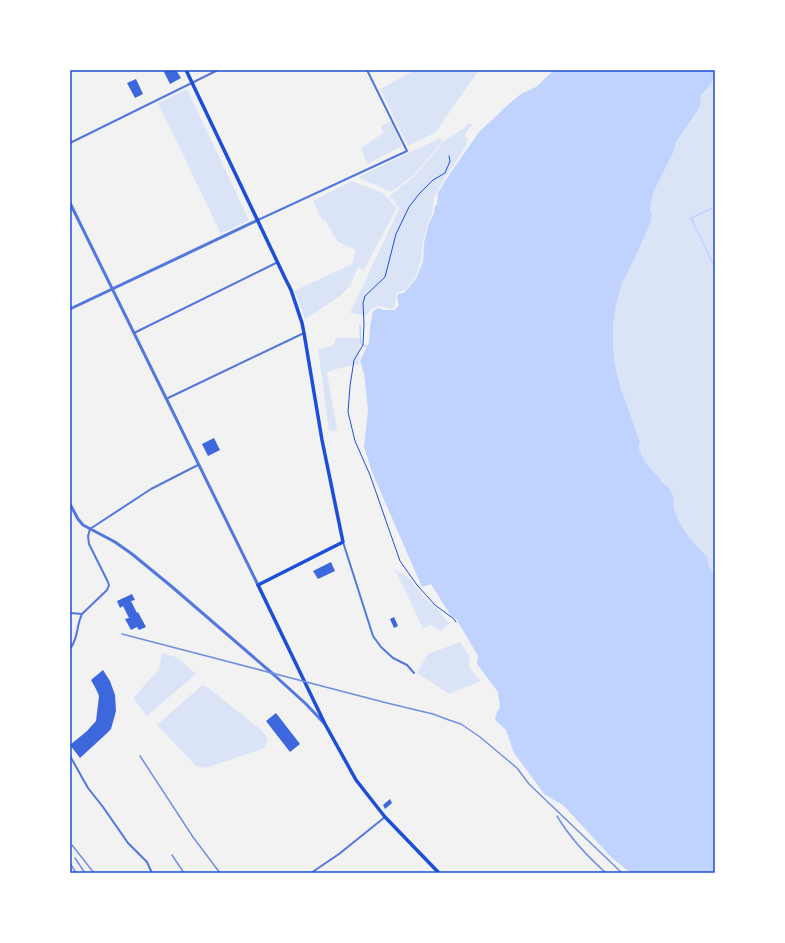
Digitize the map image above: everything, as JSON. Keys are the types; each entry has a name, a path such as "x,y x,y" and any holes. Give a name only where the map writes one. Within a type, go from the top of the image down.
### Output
{"main road":[{"path":"186,70 291,290 302,323 322,440 343,542 258,585 325,724 356,780 385,817 439,873"}],"street":[{"path":"70,143 218,70"},
{"path":"70,309 407,151 367,70"},
{"path":"70,204 258,585"},
{"path":"134,333 278,262"},
{"path":"166,399 304,333"},
{"path":"70,649 75,642 79,620 82,614 107,590 109,585 89,544 88,536 90,529 151,489 198,465"},
{"path":"70,504 83,525 115,542 171,586 273,674 306,704 325,724"},
{"path":"343,542 373,636 381,647 393,658 407,665 414,673"},
{"path":"70,613 82,614"},
{"path":"70,756 88,788 128,843 147,862 152,873"},
{"path":"311,873 339,854 385,817"}],"path":[{"path":"449,156 450,161 446,174 433,180 409,207 396,234 385,277 365,296 363,303 363,345 354,360 348,412 355,441 370,475 400,561 417,586 435,605 456,622"}],"shaded area":[{"path":"415,70 479,70 435,133 408,146 380,89"},
{"path":"715,76 715,577 709,566 707,556 693,542 684,530 673,507 669,488 647,464 641,454 640,442 620,386 615,364 613,326 616,305 622,284 651,221 652,214 650,208 653,193 673,153 676,142 698,110 701,103 700,96 709,87"},
{"path":"187,89 249,220 221,234 158,103"},
{"path":"391,121 402,146 367,164 361,148 383,133 381,126"},
{"path":"469,123 472,125 466,132 465,136 468,139 464,149 444,179 434,198 432,213 423,241 421,261 416,277 406,289 396,294 396,302 392,308 389,309 379,306 375,307 365,316 350,313 399,209 393,199 392,200 389,197 415,176 445,140 463,129"},
{"path":"440,138 443,141 414,175 391,192 358,177"},
{"path":"352,181 383,193 397,208 364,270 358,267 350,286 339,297 305,319 294,291 352,264 356,250 338,242 325,220 323,221 313,201"},
{"path":"336,338 360,338 359,364 327,372 337,430 329,431 318,349 333,346"},
{"path":"395,570 408,577 426,599 438,609 449,624 441,631 431,625 423,628"},
{"path":"460,642 470,657 469,667 481,681 449,694 417,673 428,654"},
{"path":"162,653 179,658 196,674 147,716 133,698 159,669"},
{"path":"202,685 210,689 261,730 268,739 265,748 206,768 196,766 157,725"}],"water":[{"path":"554,70 715,70 714,78 700,96 701,103 698,110 676,142 673,153 653,193 650,208 652,214 651,221 622,284 616,305 613,326 613,344 615,364 620,386 640,442 639,448 644,460 661,481 669,488 674,498 673,504 679,521 690,538 707,556 709,566 715,577 715,873 631,873 612,858 563,805 545,795 514,753 506,730 495,720 500,707 498,692 477,664 478,656 457,620 451,616 431,584 422,587 372,472 364,447 368,410 364,373 360,361 369,342 373,311 378,308 383,310 395,310 399,305 397,297 398,294 404,293 416,279 423,262 424,243 429,223 437,204 438,193 479,132 511,102 521,94 536,87"}],"building":[{"path":"163,70 176,70 181,78 170,84"},
{"path":"136,79 143,94 135,98 127,83"},
{"path":"214,438 220,450 208,456 202,444"},
{"path":"331,562 335,571 318,579 313,571"},
{"path":"132,594 135,600 131,601 146,627 139,630 137,627 131,630 125,619 129,618 123,606 120,608 117,601"},
{"path":"394,617 398,626 394,628 390,619"},
{"path":"103,670 110,681 115,695 116,711 111,729 80,758 70,745 87,731 96,721 99,696 91,680"},
{"path":"276,713 300,744 290,752 266,721"},
{"path":"390,799 392,803 385,809 383,805"}],"waterway":[{"path":"715,207 691,218 715,268"},
{"path":"360,325 361,344 367,347"}],"railway":[{"path":"122,634 433,714 461,724 480,737 517,768 529,784 622,873"},
{"path":"140,756 193,837 220,873"},
{"path":"557,816 567,832 579,846 606,873"},
{"path":"72,845 94,873"},
{"path":"172,855 184,873"},
{"path":"75,858 85,873"},
{"path":"70,863 76,873"}]}
